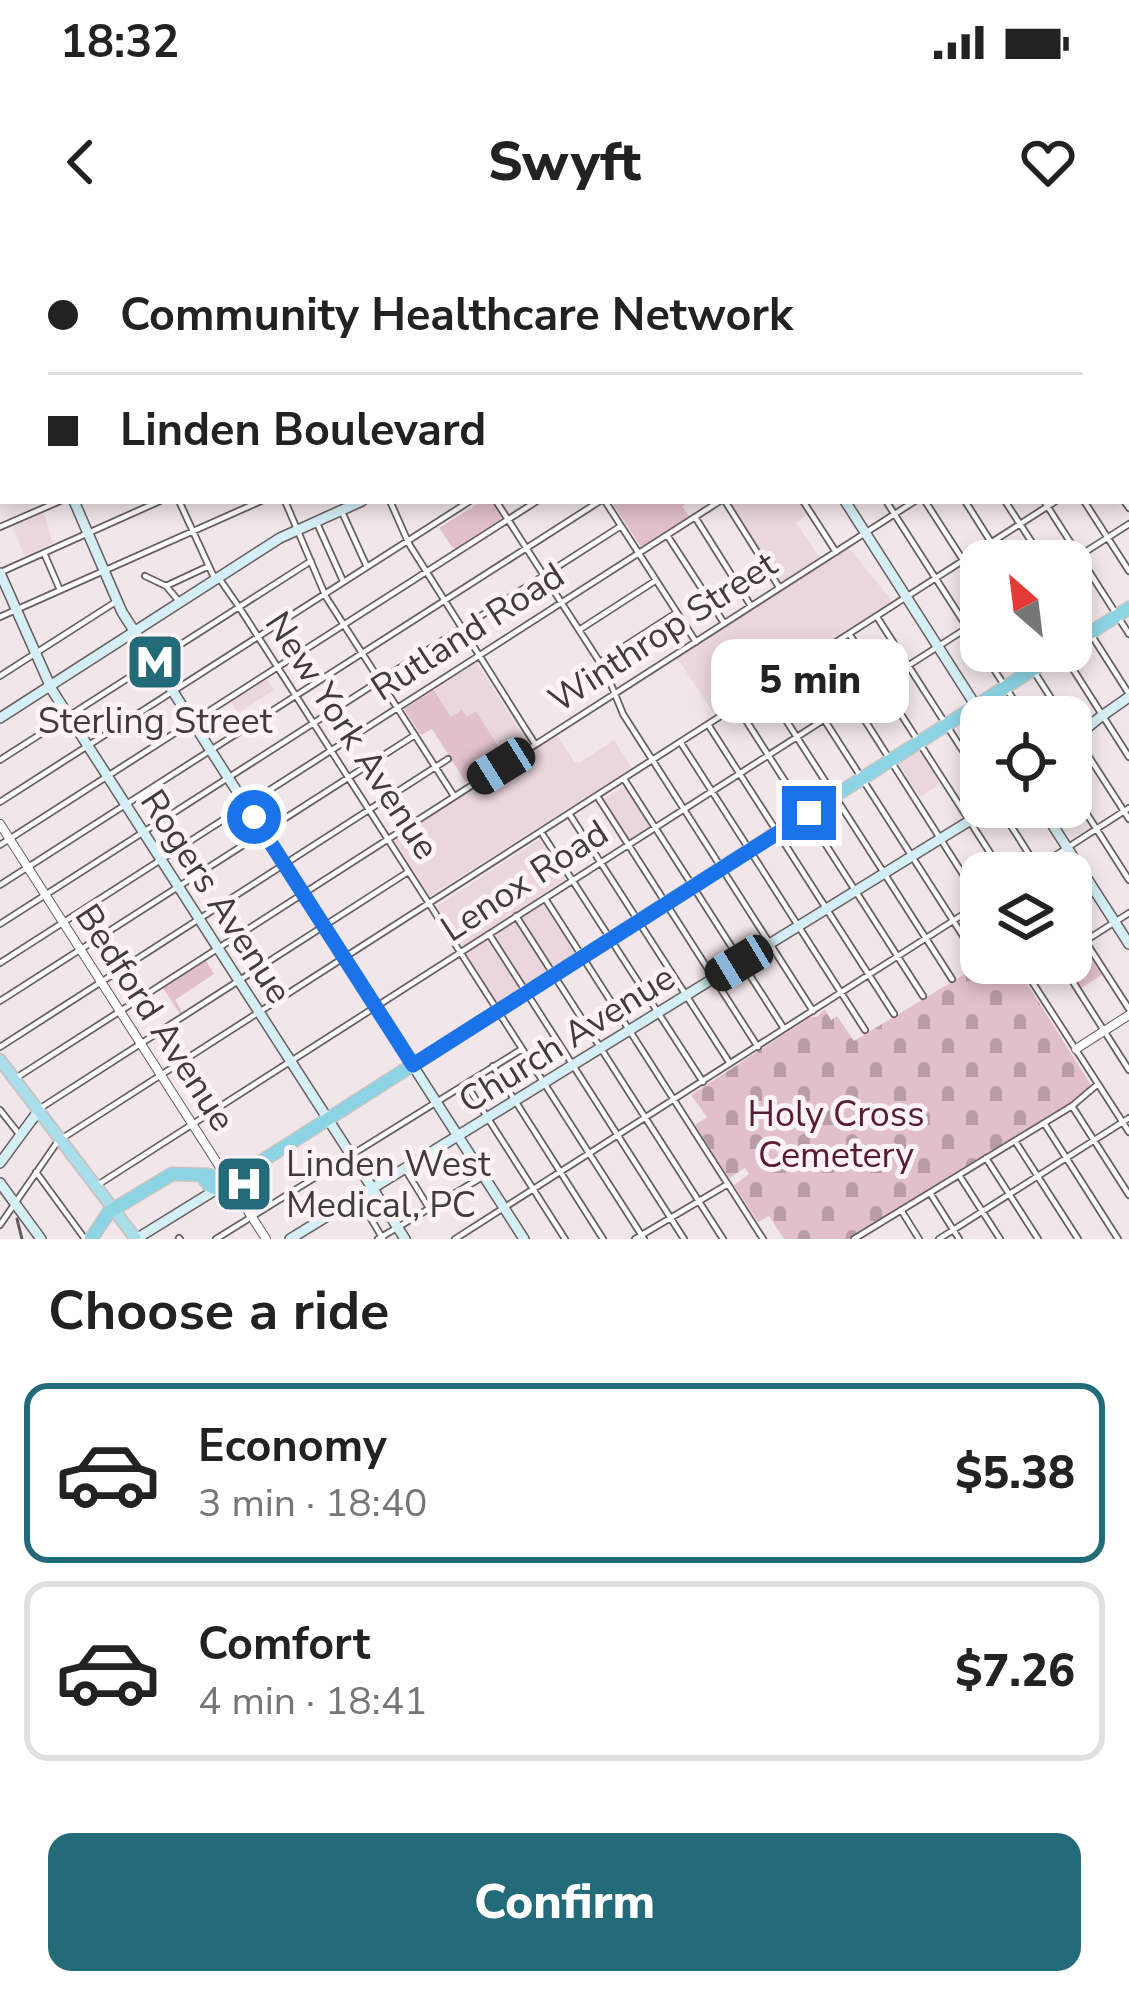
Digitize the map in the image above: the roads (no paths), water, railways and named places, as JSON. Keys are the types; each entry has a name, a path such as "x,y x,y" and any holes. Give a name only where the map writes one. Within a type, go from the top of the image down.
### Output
{"highway":[{"path":"1092,632 1123,612"},
{"path":"996,696 1030,672"},
{"path":"201,1175 210,1186 223,1185 960,719"},
{"path":"88,1239 114,1210 172,1174 201,1175 219,1165"}],"main road":[{"path":"75,504 135,632 524,1239"},
{"path":"0,718 297,529 355,504"},
{"path":"847,504 970,696"},
{"name":"Rogers Avenue","path":"0,572 50,686 404,1239"},
{"path":"1092,722 1129,696"},
{"name":"Church Avenue","path":"290,1239 306,1235 358,1197 960,826"},
{"path":"1054,828 1129,944"},
{"path":"5,1070 136,1239 223,1185"},
{"path":"0,1163 39,1109"},
{"path":"0,1183 39,1238"}],"street":[{"path":"0,527 53,504"},
{"path":"0,572 153,504"},
{"name":"New York Avenue","path":"180,504 209,566 461,952 640,1238"},
{"path":"0,617 254,504"},
{"path":"286,504 325,594 454,796"},
{"path":"391,504 426,572 536,744"},
{"path":"0,802 465,504"},
{"path":"498,504 600,662 623,714 813,1011"},
{"path":"0,845 532,504"},
{"path":"0,885 597,504"},
{"path":"604,504 696,642"},
{"name":"Rutland Road","path":"0,963 717,504"},
{"path":"724,504 780,588"},
{"path":"805,504 836,552"},
{"path":"888,504 960,616"},
{"name":"Winthrop Street","path":"5,1070 120,1011 910,504"},
{"path":"927,504 960,556"},
{"path":"967,504 991,540"},
{"path":"1007,504 1030,540"},
{"path":"995,540 1046,504 1069,540"},
{"path":"1086,504 1129,571"},
{"path":"341,510 367,567"},
{"path":"695,517 751,606"},
{"path":"316,521 343,582"},
{"path":"1092,548 1129,524"},
{"path":"0,924 621,526"},
{"path":"668,535 724,623"},
{"path":"44,553 61,590"},
{"path":"0,760 311,561"},
{"path":"0,1225 62,1139 960,563"},
{"path":"166,586 209,566"},
{"path":"1092,573 1123,612 1129,634"},
{"path":"145,576 166,586 180,602"},
{"path":"579,630 656,580"},
{"path":"0,676 117,601"},
{"path":"600,662 677,612"},
{"path":"877,617 960,747"},
{"name":"Lenox Road","path":"96,1186 960,633"},
{"path":"850,635 960,806"},
{"path":"1092,636 1129,696"},
{"path":"822,653 960,870"},
{"path":"793,671 960,932"},
{"path":"996,672 1012,696"},
{"path":"1075,672 1129,757"},
{"path":"766,689 952,980"},
{"path":"737,707 922,996"},
{"path":"709,725 894,1014"},
{"path":"0,1001 415,735"},
{"path":"681,743 865,1030"},
{"path":"0,1047 448,759"},
{"path":"1092,763 1129,819"},
{"path":"625,779 785,1029"},
{"path":"597,797 758,1047"},
{"path":"1062,852 1126,810"},
{"path":"570,814 730,1064"},
{"path":"1092,823 1129,880"},
{"name":"Bedford Avenue","path":"0,824 219,1165 223,1185 266,1239"},
{"path":"542,832 703,1082"},
{"path":"39,1109 409,872"},
{"path":"544,898 763,1239"},
{"path":"1092,937 1129,913"},
{"path":"516,916 723,1239"},
{"path":"455,1239 960,916"},
{"path":"489,934 684,1239"},
{"path":"1076,1049 1129,1012 1092,952"},
{"path":"1034,984 1126,1120 1129,1132"},
{"path":"1074,984 1129,1070"},
{"path":"216,1239 522,1048"},
{"path":"494,1066 603,1239"},
{"path":"466,1084 565,1239"},
{"path":"854,1239 1072,1106 1098,1084"},
{"path":"1072,1106 1129,1195"},
{"path":"0,1110 20,1135"},
{"path":"939,1239 1126,1120"},
{"path":"1044,1123 1118,1239"},
{"path":"1015,1141 1078,1239"},
{"path":"986,1158 1038,1239"},
{"path":"405,1169 429,1208"},
{"path":"37,1172 88,1239"},
{"path":"959,1175 1000,1239"},
{"path":"358,1197 381,1238 484,1176"},
{"path":"640,1238 728,1184"},
{"path":"930,1192 959,1239"},
{"path":"901,1210 919,1239"}],"railway":[{"path":"17,1219 22,1239"}],"place":[{"name":"Sterling Street","path":"155,662"},
{"name":"Linden West Medical, PC","path":"244,1184"}],"park label":[{"name":"Holy Cross Cemetery","path":"836,1134"}]}
